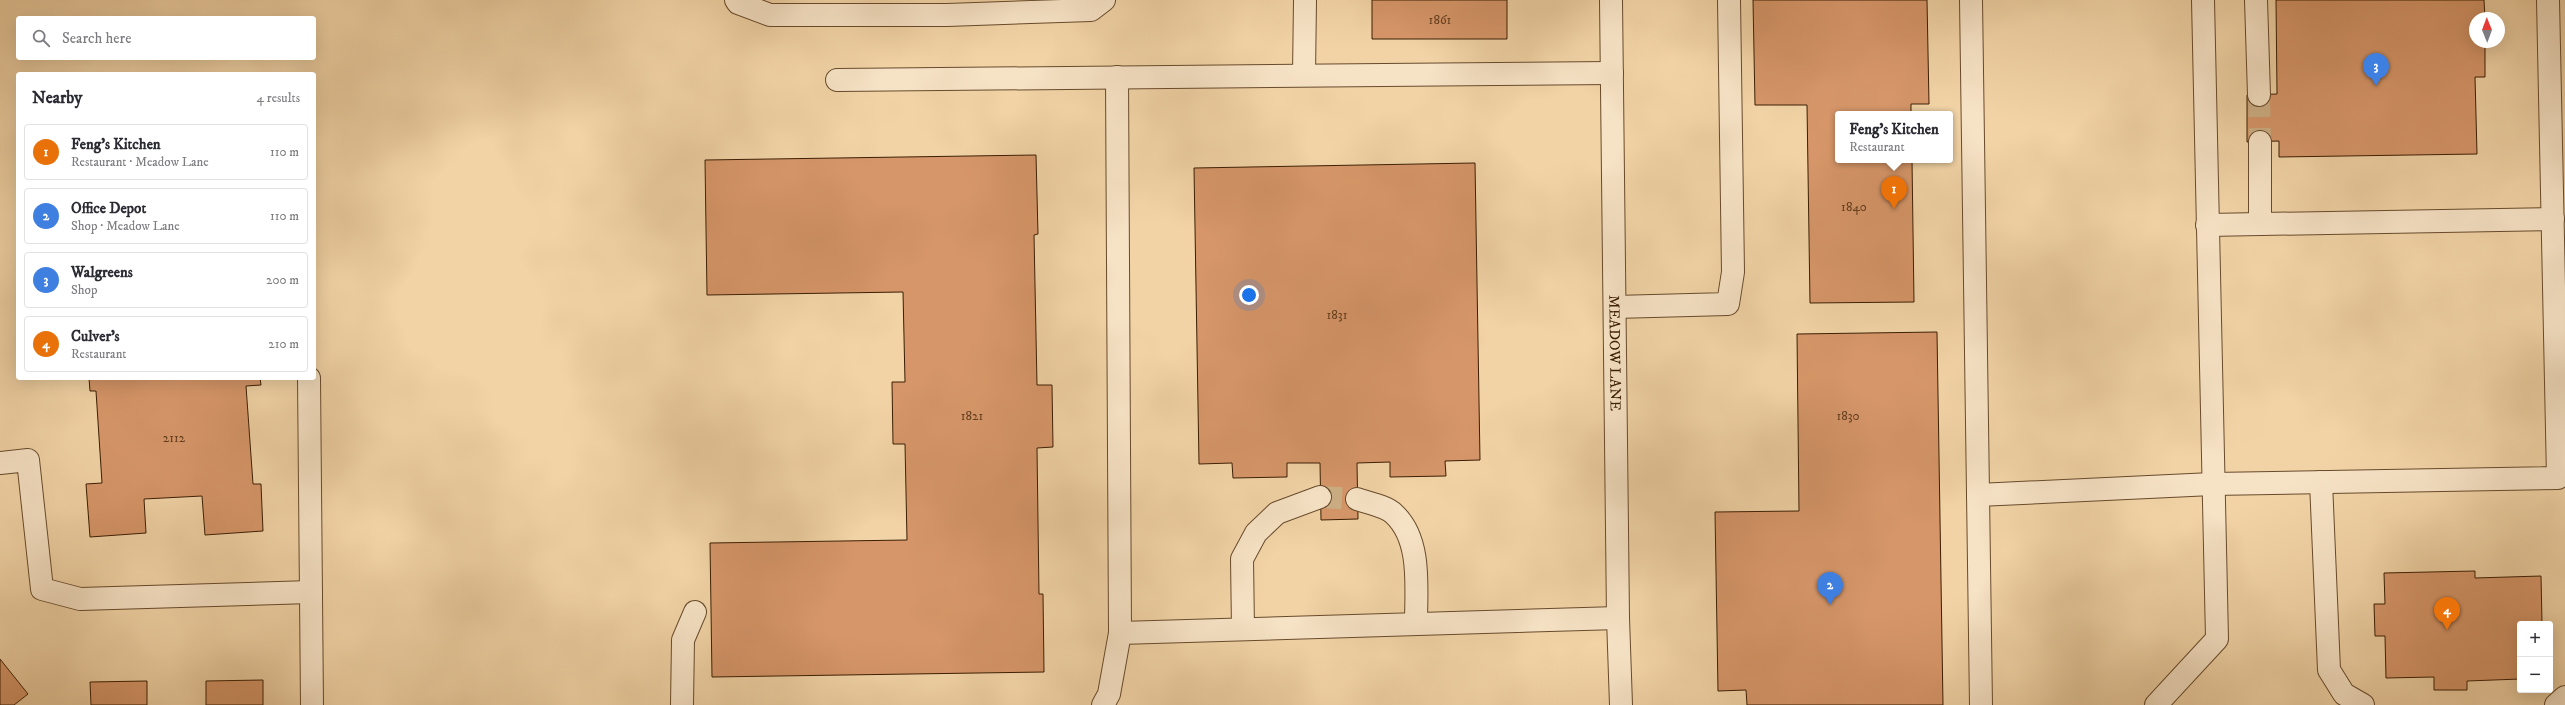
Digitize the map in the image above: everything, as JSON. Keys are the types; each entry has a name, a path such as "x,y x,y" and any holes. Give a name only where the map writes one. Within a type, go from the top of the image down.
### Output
{"street":[{"path":"736,0 738,4 770,15 948,15 1091,10 1104,0"},
{"path":"780,0 806,15"},
{"path":"1304,75 1305,0"},
{"name":"MEADOW LANE","path":"1611,0 1618,618 1621,705"},
{"path":"1614,307 1728,304 1733,272 1729,0"},
{"path":"1971,0 1981,705"},
{"path":"2156,705 2217,639 2212,484 2203,0"},
{"path":"2256,0 2259,95"},
{"path":"1978,495 2212,484 2561,481 2552,219 2548,0"},
{"path":"837,80 1612,72"},
{"path":"1103,705 1108,694 1120,633 1117,77"},
{"path":"2260,142 2260,224"},
{"path":"2208,225 2552,219"},
{"path":"309,380 312,705"},
{"path":"0,463 28,460 42,589 80,599 311,592"},
{"path":"2321,482 2329,670 2344,694 2363,705"},
{"path":"1243,629 1242,558 1256,533 1277,513 1320,497"},
{"path":"1357,499 1394,513 1412,540 1416,589 1416,623"},
{"path":"682,705 683,640 695,612"},
{"path":"1120,633 1618,618"},
{"path":"2556,705 2565,697"}],"building":[{"path":"1372,0 1507,0 1507,39 1372,39"},
{"path":"1753,0 1927,0 1929,104 1911,104 1911,111 1835,111 1835,163 1912,163 1914,302 1810,303 1807,105 1755,105"},
{"path":"2276,0 2484,0 2485,12 2469,12 2469,48 2485,48 2485,77 2475,77 2477,154 2279,157 2279,141 2247,142 2247,95 2277,94"},
{"path":"1036,155 1038,234 1034,235 1037,385 1052,385 1053,447 1037,448 1039,594 1043,594 1044,672 712,677 710,543 907,540 905,444 893,444 892,382 905,382 903,292 707,295 705,160"},
{"path":"1475,163 1480,460 1445,461 1446,476 1390,477 1390,462 1357,463 1358,519 1321,520 1320,463 1287,463 1287,477 1233,478 1232,463 1199,464 1194,168"},
{"path":"1937,332 1943,705 1747,705 1746,690 1718,691 1715,512 1799,511 1797,334"},
{"path":"89,380 260,380 261,385 246,386 253,484 261,484 263,531 205,535 202,496 144,499 146,533 90,537 86,484 102,483 96,391 90,391"},
{"path":"2475,571 2475,578 2541,576 2542,621 2517,621 2517,679 2467,681 2467,690 2434,690 2434,677 2386,678 2385,636 2375,636 2374,604 2385,604 2384,573"},
{"path":"0,659 28,694 14,705 0,705"},
{"path":"263,680 263,705 206,705 206,681"},
{"path":"147,681 147,705 91,705 90,682"}],"tunnel":[{"path":"2259,95 2260,142"},
{"path":"1320,497 1357,499"}],"place":[{"name":"Walgreens","path":"2376,86"},
{"name":"Feng's Kitchen","path":"1894,209"},
{"name":"Office Depot","path":"1830,605"},
{"name":"Culver's","path":"2447,630"}]}
